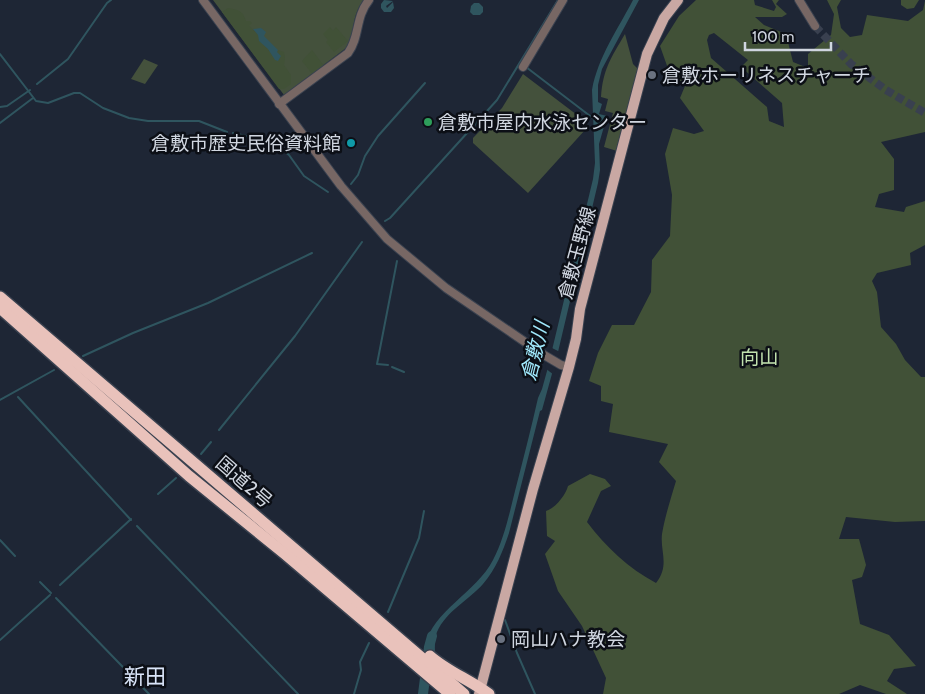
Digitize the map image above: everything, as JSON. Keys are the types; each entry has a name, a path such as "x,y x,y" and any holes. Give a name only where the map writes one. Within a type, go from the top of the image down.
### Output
{"highway":[{"name":"国道2号","path":"0,297 200,466 286,548"},
{"name":"国道2号","path":"0,308 189,476 286,548"},
{"path":"0,315 30,340 40,344"},
{"path":"286,548 297,570 310,584 420,662 434,678 464,694"},
{"path":"286,548 305,553 420,662 450,694"},
{"path":"434,678 483,692"}],"main road":[{"name":"倉敷玉野線","path":"483,692 565,366 576,339 580,308 647,54 664,18 678,0"}],"street":[{"path":"202,0 341,186 387,239 446,288 544,355 565,366"},
{"path":"279,104 348,53 354,43 360,14 369,0"},
{"path":"524,65 563,0"},
{"path":"798,0 815,26"}],"shaded area":[{"path":"213,0 364,0 357,12 351,37 346,48 284,95"},
{"path":"384,0 393,1 386,6 387,8 393,2 394,8 391,12 384,12 381,8"},
{"path":"633,0 639,0 602,69 598,85 598,102 602,104 599,114 607,116 599,144 600,170 598,183 558,352 542,410 540,411 509,533 499,560 488,578 441,625 435,637 435,655 425,646 430,633 446,612 486,572 497,552 506,527 538,398 547,371 593,179 595,163 592,90 604,55"},
{"path":"474,3 479,3 483,7 483,12 480,15 473,15 470,12 471,6"},
{"path":"261,28 266,32 264,36 278,50 277,52 281,56 278,61 259,41 258,35 253,29"},
{"path":"625,34 633,64 639,70 617,151 604,147 613,113 605,111 608,99 601,97 606,71"},
{"path":"144,59 158,65 145,84 131,79"},
{"path":"523,74 585,121 585,130 528,193 473,143 473,138 502,108"}],"green space":[{"name":"向山","path":"696,0 754,0 755,5 774,11 776,7 772,0 779,0 776,4 787,14 782,17 755,17 764,25 786,34 793,62 808,68 808,54 831,35 834,14 827,0 841,0 837,7 841,28 850,37 862,35 867,15 908,21 923,10 925,1 925,132 881,142 894,159 894,190 879,194 875,207 904,212 906,207 925,201 925,245 910,253 911,265 877,273 872,281 877,292 881,327 896,344 905,360 921,377 925,377 925,521 895,522 846,517 839,539 859,539 866,565 862,577 852,580 860,624 889,635 916,666 894,669 887,681 907,694 886,694 860,685 839,694 603,694 606,678 582,626 558,591 545,554 555,541 547,536 546,511 560,500 568,486 590,474 605,479 611,486 601,491 587,522 618,556 636,571 656,583 663,570 662,534 676,481 659,462 668,444 609,432 613,404 601,401 601,386 589,381 598,353 612,325 634,325 651,292 652,260 670,236 672,195 665,154 673,128 694,134 704,131 680,98 685,86 671,77 660,46 679,16","holes":["714,33 748,60 741,67 782,103 784,127 769,121 767,107 711,58 707,40 709,35"]},
{"path":"901,0 919,0 914,8 907,9 901,5"},
{"path":"228,8 240,12 246,21 252,23 249,26 256,32 271,53 278,50 284,52 284,65 291,75 291,84 284,89 279,89 222,12"},
{"path":"330,27 333,31 336,27 348,41 334,52 326,42 328,40 323,34"},
{"path":"312,50 324,66 313,75 302,61"}],"pier":[{"path":"577,236 587,240 585,248 579,247 574,249"},
{"path":"550,347 560,352 554,375 545,368"}],"waterway":[{"path":"37,84 68,59 111,0"},
{"path":"385,221 390,218 497,100 558,0"},
{"path":"0,54 36,101 48,103 74,93 80,93 103,108 129,118 148,121 199,121 227,132"},
{"path":"526,67 594,119"},
{"path":"351,184 358,175 365,156 378,136 425,83"},
{"path":"0,107 7,106 30,90"},
{"path":"0,123 33,98"},
{"path":"233,133 264,140"},
{"path":"271,141 289,155 304,176 328,192"},
{"path":"219,430 295,336 362,242"},
{"path":"83,356 133,333 208,303 312,253"},
{"path":"388,365 377,364 397,261"},
{"path":"392,367 404,372"},
{"path":"0,400 54,370"},
{"path":"18,397 131,520"},
{"path":"201,454 211,442"},
{"path":"158,494 176,478"},
{"path":"388,612 419,538 424,511"},
{"path":"60,585 131,519"},
{"path":"137,526 298,694"},
{"path":"0,540 15,556"},
{"path":"40,582 51,593"},
{"path":"0,640 50,595"},
{"path":"56,598 149,694"},
{"path":"505,620 535,694"},
{"name":"倉敷川","path":"423,694 432,636"},
{"path":"354,694 361,670 360,662 369,643"}],"tunnel":[{"path":"815,26 851,64 886,90 925,113"}],"place":[{"name":"倉敷ホーリネスチャーチ","path":"652,75"},
{"name":"倉敷市屋内水泳センター","path":"428,122"},
{"name":"倉敷市歴史民俗資料館","path":"351,143"},
{"name":"岡山ハナ教会","path":"501,639"}],"district":[{"name":"新田","path":"145,676"}]}
